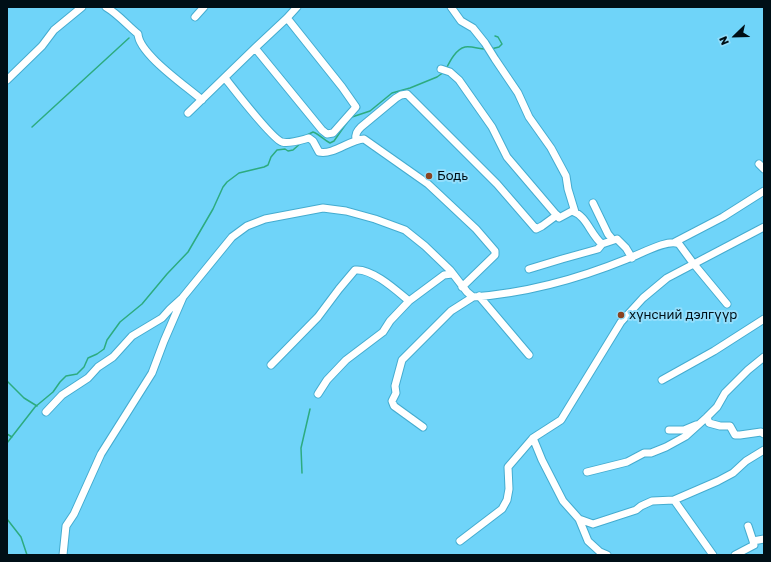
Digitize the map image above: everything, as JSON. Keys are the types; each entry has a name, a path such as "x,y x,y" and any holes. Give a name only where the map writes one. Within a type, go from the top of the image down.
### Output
{"street":[{"path":"7,80 42,46 54,30 82,7"},
{"path":"106,7 120,19 128,23 138,34 139,42 146,53 202,100"},
{"path":"195,18 204,7"},
{"path":"188,113 297,7"},
{"path":"451,7 461,21 473,28 485,43 518,93 529,117 551,148 566,176 568,189 575,212"},
{"path":"255,48 322,130 327,134 333,133 356,107 287,18"},
{"path":"441,69 450,72 462,84 492,128 507,157 559,218 572,211 580,215 597,240 602,244"},
{"path":"225,78 270,133 280,142 309,138 313,141 319,152 326,153 356,140 364,139 428,184 476,229 495,251 495,254 462,287"},
{"path":"356,140 356,132 361,127 401,94 407,94 486,172 536,229 557,215"},
{"path":"423,427 394,406 392,401 396,393 395,386 402,360 451,311 476,296 536,289 604,268 632,258 656,247 675,242 723,218 764,191"},
{"path":"593,203 608,234 613,240"},
{"path":"46,412 62,395 88,378 98,367 113,356 132,336 162,318 183,297 232,237 247,226 265,219 323,208 346,211 375,219 405,230 446,266 466,292 476,296 529,355"},
{"path":"460,541 502,510 507,500 509,489 508,467 533,438 560,420 625,317 643,298 667,278 764,227"},
{"path":"529,269 562,258 598,249 602,244 617,239 626,248 632,258"},
{"path":"675,242 679,244 693,264 727,304"},
{"path":"271,365 318,317 355,270 360,269 370,272 391,286 409,301"},
{"path":"318,394 327,380 346,360 382,332 409,301 444,275 452,274"},
{"path":"63,555 66,526 74,514 101,454 152,373 183,297"},
{"path":"662,380 714,351 764,319"},
{"path":"587,472 626,462 644,453 651,453 686,436 717,407 725,393 748,370 764,357"},
{"path":"707,417 709,423 720,426 730,426 735,435 761,432 764,434"},
{"path":"669,430 684,430 700,424"},
{"path":"533,438 542,460 563,501 579,519 588,541 600,552 607,555"},
{"path":"579,519 593,524 636,510 641,506 652,502 674,500 733,473 746,461 764,450"},
{"path":"674,500 713,555"},
{"path":"735,555 754,545 748,526"},
{"path":"753,540 764,540"}],"waterway":[{"path":"491,49 499,47 502,44 498,37 495,36"},
{"path":"32,127 129,38"},
{"path":"446,69 449,62 462,48 468,47 485,49"},
{"path":"352,117 370,111 392,93 410,88 437,77 444,72"},
{"path":"307,135 313,132 330,143 334,141 348,121"},
{"path":"7,443 35,407 53,392 66,376 77,374 84,367 88,358 104,349 107,340 120,322 142,304 188,252 227,182 239,173 268,165 271,157 277,150 293,150 301,143"},
{"path":"7,381 24,398 37,406"},
{"path":"302,473 301,448 310,409"},
{"path":"7,434 12,437"},
{"path":"7,519 21,537 27,555"}],"place":[{"name":"Бодь","path":"429,176"},
{"name":"хүнсний дэлгүүр","path":"621,315"}]}
